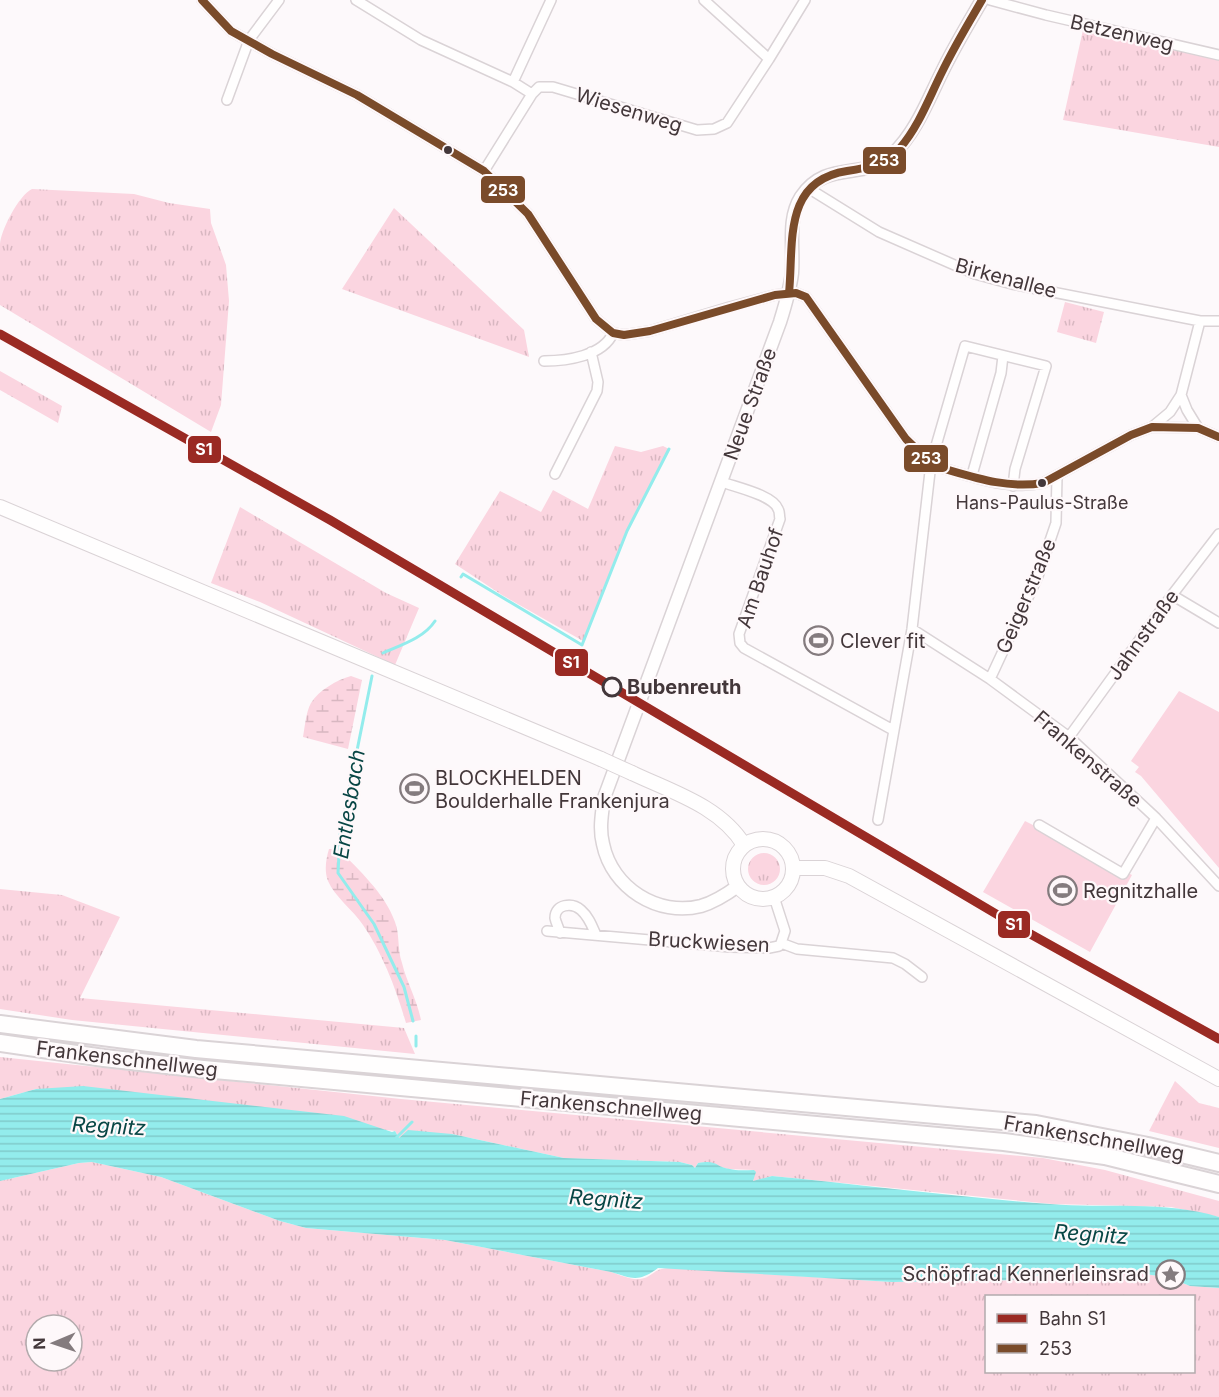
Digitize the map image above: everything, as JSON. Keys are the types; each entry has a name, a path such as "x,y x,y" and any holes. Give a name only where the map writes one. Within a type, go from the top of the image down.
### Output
{"highway":[{"name":"Frankenschnellweg","path":"0,1024 218,1051 1036,1124 1219,1163"},
{"name":"Frankenschnellweg","path":"0,1043 104,1059 203,1069 1015,1143 1106,1156 1219,1184"}],"main road":[{"path":"0,507 632,772 699,804 727,823 744,845"},
{"path":"763,838 783,845 790,853 794,868 791,883 784,891 774,897 755,898 746,894 738,886 733,869 738,852 744,845 763,838"},
{"path":"794,868 825,868 849,876 1219,1079"}],"street":[{"path":"202,0 231,31 272,54 357,95 484,171 528,214 596,319 613,333 624,335 650,331 730,307 789,293 806,297 906,439 938,467 1013,486 1031,486 1043,483 1131,435 1152,427 1170,412 1181,395 1200,321"},
{"path":"227,100 249,40 279,0"},
{"path":"356,0 421,40 513,82 532,94 484,171"},
{"path":"513,82 551,0"},
{"path":"704,0 769,59"},
{"name":"Wiesenweg","path":"532,94 539,87 553,87 615,104 669,123 697,130 714,129 727,123 805,0"},
{"path":"808,188 827,174 868,167 892,156 915,126 957,42 982,0"},
{"name":"Betzenweg","path":"990,0 1219,55"},
{"name":"Neue Straße","path":"738,886 716,900 701,906 681,908 662,906 639,896 626,885 611,866 603,844 601,830 604,798 780,322 789,293 792,273 793,219 797,205 808,188"},
{"name":"Birkenallee","path":"808,188 879,232 975,274 1012,284 1200,321 1218,319"},
{"path":"544,361 560,361 591,352 610,340 613,333"},
{"path":"878,820 912,629 931,463 965,346 1046,366 1015,469 1013,486"},
{"path":"555,474 597,391 598,382 591,352"},
{"path":"972,476 1001,373 1003,356"},
{"path":"1181,395 1198,428"},
{"path":"1152,427 1198,428 1219,437"},
{"name":"Geigerstraße","path":"990,679 1038,576 1053,534 1056,523 1057,476"},
{"name":"Am Bauhof","path":"722,482 773,502 778,508 780,519 739,634 740,643 744,648 893,730"},
{"name":"Jahnstraße","path":"1068,737 1219,534"},
{"path":"1172,595 1219,623"},
{"name":"Frankenstraße","path":"912,629 990,679 1068,737 1156,818 1219,886"},
{"path":"1039,825 1124,874 1156,818"},
{"path":"774,897 785,931 781,943"},
{"path":"560,933 555,918 561,906 567,904 582,910 596,935"},
{"name":"Bruckwiesen","path":"547,931 730,947 769,948 779,946 781,943 801,949 893,958 922,977"}],"green space":[{"path":"1083,30 1219,60 1219,147 1063,120"},
{"path":"32,189 134,194 169,203 210,209 211,223 226,265 229,301 221,405 211,432 0,305 1,238 16,205"},
{"path":"394,208 524,330 529,357 342,289"},
{"path":"1065,302 1104,312 1096,343 1057,332"},
{"path":"0,371 62,406 58,423 0,390"},
{"path":"615,446 641,452 663,446 669,449 627,531 583,641 502,595 455,564 500,491 541,512 553,490 588,509"},
{"path":"240,507 386,593 419,608 395,665 260,602 211,583"},
{"path":"351,676 362,680 348,749 303,737 308,711 314,698 329,686"},
{"path":"1179,691 1219,712 1219,868 1141,776 1135,772 1139,767 1131,761"},
{"path":"1025,821 1132,875 1090,952 983,892"},
{"path":"329,849 339,849 371,883 391,911 397,927 400,958 421,1020 406,1023 377,948 359,920 331,887 326,869"},
{"path":"764,853 775,858 780,869 775,880 764,885 753,880 748,869 753,858"},
{"path":"0,889 62,895 120,917 80,998 404,1028 415,1054 72,1020 0,1009"},
{"path":"0,1057 401,1099 1043,1158 1105,1170 1219,1201 1219,1217 1171,1207 1052,1204 772,1176 753,1182 754,1170 728,1169 706,1162 698,1163 695,1168 680,1162 564,1158 452,1134 399,1138 395,1131 36,1089 0,1099"},
{"path":"1175,1081 1199,1103 1219,1108 1219,1148 1149,1131"},
{"path":"92,1162 161,1177 280,1221 306,1228 445,1240 611,1272 633,1279 645,1278 660,1269 671,1268 892,1282 1018,1280 1067,1270 1099,1268 1165,1276 1190,1286 1219,1288 1219,1397 0,1397 0,1181 79,1163"}],"water":[{"name":"Regnitz","path":"83,1086 344,1116 392,1132 395,1131 399,1138 408,1130 452,1134 564,1158 680,1162 695,1168 698,1163 709,1162 733,1170 754,1170 756,1172 753,1181 772,1176 1015,1201 1177,1208 1219,1217 1219,1288 1190,1286 1165,1276 1099,1268 1067,1270 1018,1280 892,1282 658,1268 646,1276 631,1278 611,1272 445,1240 306,1228 280,1221 161,1177 92,1162 0,1181 0,1099 36,1089"}],"waterway":[{"name":"Entlesbach","path":"461,577 463,574 582,645 627,531 669,449"},
{"name":"Entlesbach","path":"383,653 425,632 435,621"},
{"name":"Entlesbach","path":"372,676 340,835 338,873 374,924 404,987 413,1021"},
{"path":"416,1036 416,1046"},
{"path":"396,1138 412,1122"}],"rail line":[{"name":"S1","path":"0,334 330,520 1025,931 1219,1039"}],"transit line":[{"name":"253","path":"202,0 231,31 272,54 357,95 484,171 528,214 596,319 613,333 624,335 650,331 775,295 796,293 806,297 906,439 938,467 990,481 1016,484 1043,483 1131,435 1152,427 1198,428 1219,437"},
{"name":"253","path":"789,293 792,236 801,201 811,187 826,177 876,164 900,148 918,121 951,54 982,0"}],"place":[{"name":"Hans-Paulus-Straße","path":"1042,483"},
{"name":"Clever fit","path":"819,641"},
{"name":"Bubenreuth","path":"612,687"},
{"name":"BLOCKHELDEN Boulderhalle Frankenjura","path":"414,789"},
{"name":"Regnitzhalle","path":"1062,891"},
{"name":"Schöpfrad Kennerleinsrad","path":"1170,1274"}]}
